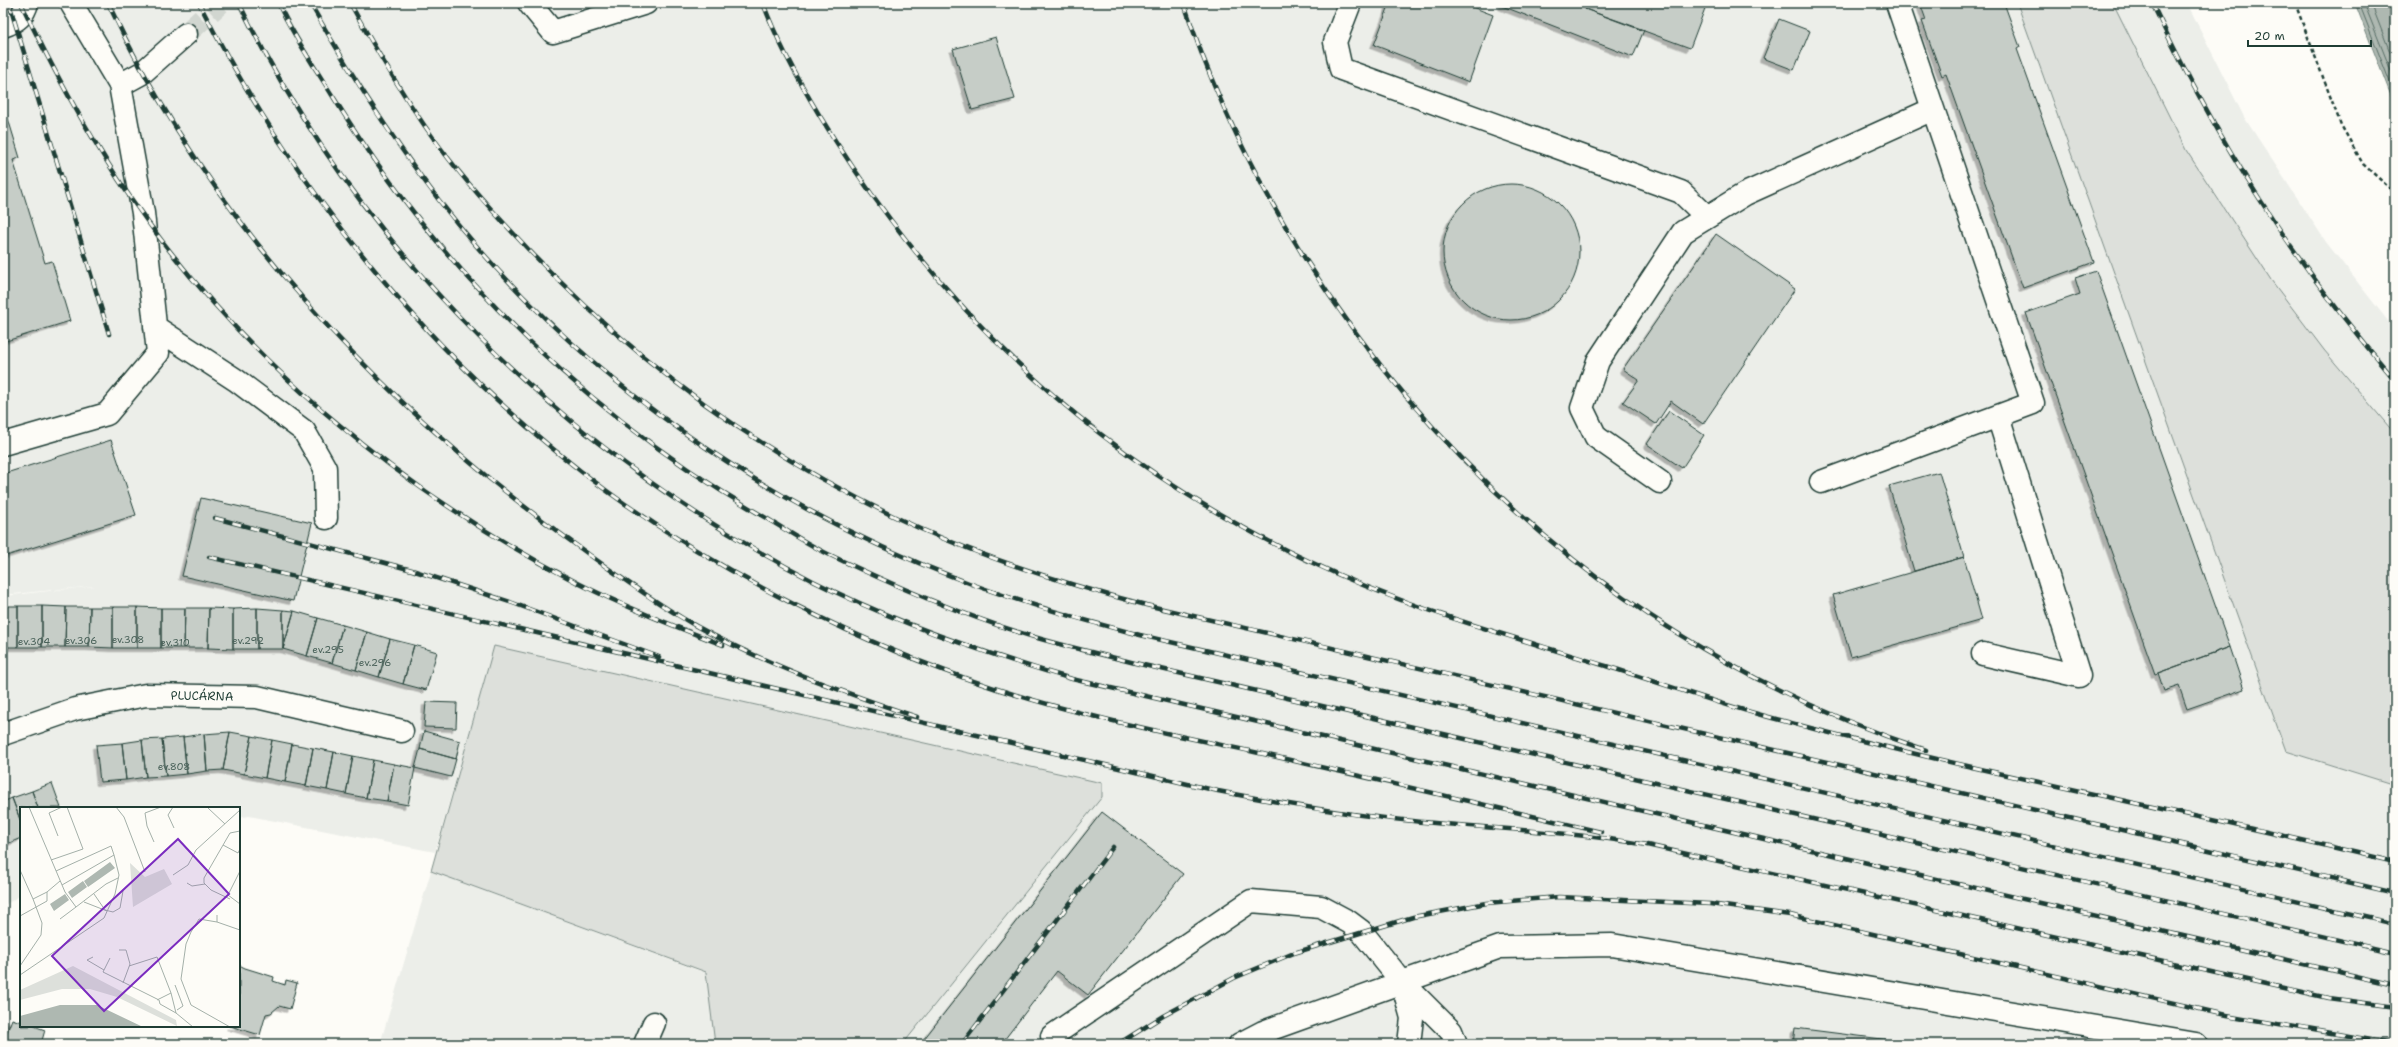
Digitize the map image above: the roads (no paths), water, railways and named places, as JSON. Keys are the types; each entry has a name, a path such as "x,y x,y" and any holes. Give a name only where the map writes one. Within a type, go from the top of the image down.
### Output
{"street":[{"path":"3,26 15,22 25,12 27,3"},
{"path":"3,444 108,414 158,353 143,213 120,85 71,3"},
{"path":"529,3 553,32 646,3"},
{"path":"1350,3 1335,42 1341,68 1681,192 1707,217"},
{"path":"1821,482 2033,403 1897,3"},
{"path":"120,85 142,73 186,34"},
{"path":"1660,482 1596,437 1582,408 1598,361 1683,232 1745,194 1933,109"},
{"path":"155,327 236,380 304,431 325,468 326,518"},
{"path":"1983,654 2079,676 1998,416"},
{"name":"PLUCÁRNA","path":"3,734 75,709 146,695 257,697 402,730"},
{"path":"1052,1036 1251,901 1321,907 1349,922 1361,932 1402,982 1451,1031 1456,1044"},
{"path":"1240,1044 1263,1032 1500,947 1612,945 2196,1044"},
{"path":"1402,982 1412,1018 1409,1044"},
{"path":"645,1044 654,1023"}],"water":[{"path":"2355,3 2395,3 2395,106"}],"tunnel":[{"path":"186,34 220,3"}],"railway":[{"path":"9,3 109,334"},
{"path":"21,3 79,115 118,179 163,242 212,302 265,358 322,411 383,460 446,505 511,546 578,583 614,600 723,645"},
{"path":"108,3 149,83 197,160 249,233 307,303 369,369 435,432 504,490 576,545 634,587 680,617 722,640 776,665 861,698 917,717"},
{"path":"199,3 237,73 279,141 325,207 375,270 428,331 485,388 545,442 607,491 651,521 744,578 793,604 894,651 944,671 1029,699 1170,734 1318,766 1601,832"},
{"path":"239,3 288,94 345,180 409,262 480,338 556,408 637,472 723,530 813,581 844,596 908,624 940,636 1006,659 1072,679 2395,985"},
{"path":"278,3 290,27 332,95 374,158 419,219 467,276 518,330 573,380 631,428 692,472 810,544 875,576 947,607 996,625 1049,641 1135,663 2395,953"},
{"path":"310,3 379,116 436,197 509,282 566,337 626,389 689,436 756,480 825,519 896,553 969,583 1011,598 1140,635 2395,924"},
{"path":"350,3 401,89 443,152 514,234 558,280 604,323 652,364 702,402 754,438 808,471 864,501 948,541 1032,572 1146,605 2395,893"},
{"path":"763,3 774,30 803,87 819,115 872,195 938,279 989,335 1043,386 1100,433 1159,476 1222,516 1288,551 1358,583 1419,607 1481,628 1754,713 1833,734 1993,772 2395,862"},
{"path":"1184,3 1208,70 1237,135 1287,229 1306,260 1364,344 1428,422 1498,494 1573,559 1654,618 1739,669 1830,713 1926,750"},
{"path":"2152,3 2177,55 2204,105 2260,200 2324,291 2358,336 2395,380"},
{"path":"215,518 412,570 510,602 659,657"},
{"path":"209,557 1218,791 1287,804 1380,818 1586,836 1647,845 2328,998 2395,1007"},
{"path":"962,1044 1113,847"},
{"path":"1118,1044 1163,1016 1234,978 1294,953 1413,917 1487,903 1559,897 1710,904 1790,915 2226,1015 2395,1044"}]}
